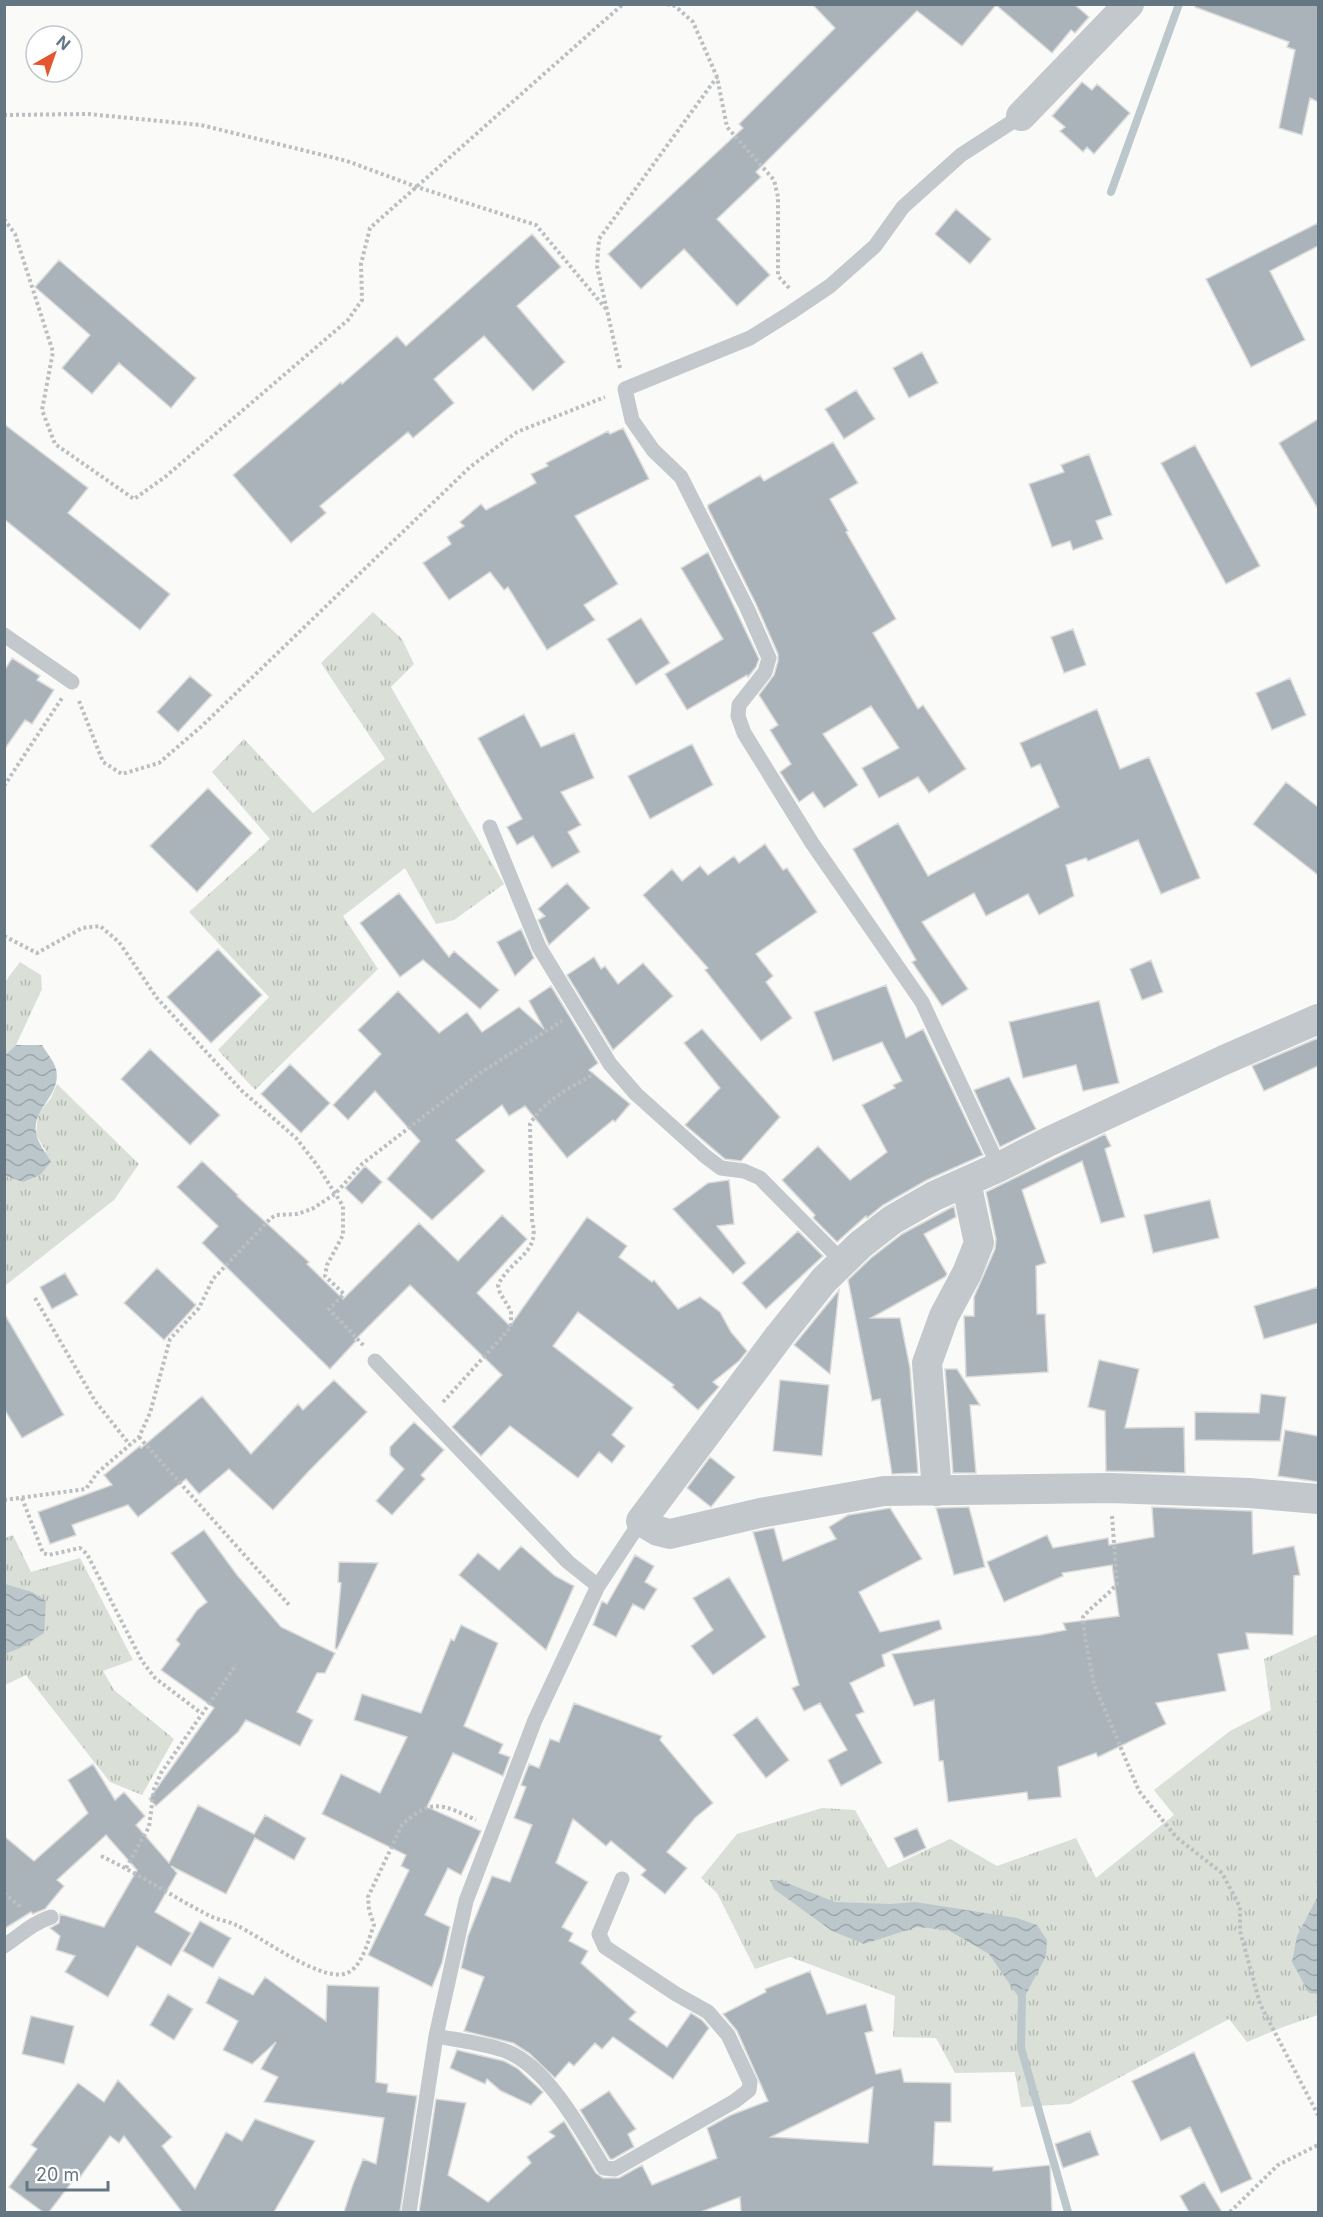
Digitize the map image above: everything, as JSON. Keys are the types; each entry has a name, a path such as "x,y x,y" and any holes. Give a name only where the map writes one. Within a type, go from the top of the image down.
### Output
{"street":[{"path":"1021,116 1129,4"},
{"path":"1318,1019 1048,1142 934,1196 892,1220 842,1261 824,1280 641,1521 657,1531 670,1534 760,1513 884,1491 1110,1488 1249,1493 1318,1499"},
{"path":"937,1491 927,1364 944,1316 967,1273 979,1243 966,1182"}],"lane":[{"path":"999,1167 922,1002 812,843 744,733 738,716 739,705 765,672 769,658 747,608 681,477 653,450 632,420 625,389 750,338 830,286 875,246 903,207 962,154 1021,116"},
{"path":"4,635 72,682"},
{"path":"490,827 538,947 610,1064 636,1094 705,1156 721,1168 744,1171 760,1178 842,1261"},
{"path":"375,1361 568,1562 598,1586"},
{"path":"409,2212 436,2036 466,1901 535,1720 598,1586 641,1521"},
{"path":"436,2036 508,2052 530,2066 568,2108 604,2168 615,2169 735,2101 749,2090 750,2082 728,2035 708,2012 676,1994 605,1947 599,1934 622,1879"},
{"path":"4,1946 25,1933 35,1922 51,1917"}],"path":[{"path":"4,219 15,234 54,352 42,410 55,444 135,500 348,320 362,300 361,264 370,228 623,4"},
{"path":"667,4 675,6 693,22 717,77 727,127 774,180 778,197 778,276 803,304"},
{"path":"72,682 103,762 122,774 159,763 203,725 470,467 517,432 625,389 597,266 599,238 717,77"},
{"path":"4,115 88,114 201,125 347,161 417,187 536,225 608,311"},
{"path":"4,786 72,682"},
{"path":"4,936 37,952 82,928 100,926 119,942 157,998 234,1082 296,1138 317,1165 343,1206 343,1235 327,1265 325,1276 344,1294 329,1309 360,1341 375,1361"},
{"path":"4,1500 86,1489 97,1473 139,1437 150,1413 170,1339 199,1308 213,1279 271,1218 276,1215 297,1214 312,1209 335,1194 362,1164 480,1073 577,1011"},
{"path":"429,1419 511,1327 511,1311 498,1285 502,1277 534,1242 530,1124 537,1113 554,1098 610,1064"},
{"path":"35,1298 95,1401 130,1445"},
{"path":"139,1437 290,1606"},
{"path":"1110,1488 1117,1584 1083,1617 1094,1684 1139,1791 1176,1837 1222,1873 1240,1907 1240,1931 1260,2004 1318,2115"},
{"path":"22,1498 43,1553 49,1555 80,1548 87,1554 142,1661 155,1678 201,1713"},
{"path":"126,1868 149,1827 154,1790 161,1773 236,1665"},
{"path":"101,1856 213,1917 235,1924 315,1970 330,1975 346,1974 359,1962 374,1925 368,1897 402,1825 411,1816 442,1805 494,1827"},
{"path":"1230,2212 1278,2165 1318,2145"}],"green space":[{"path":"373,612 402,639 414,664 391,687 504,884 454,920 436,924 405,868 343,916 378,969 255,1090 218,1050 269,997 189,912 270,839 212,772 244,739 313,813 385,759 321,663"},
{"path":"20,962 41,975 42,989 16,1045 5,1055 5,982"},
{"path":"57,1084 139,1164 114,1200 6,1285 4,1176 23,1182 46,1151 36,1135 38,1114 51,1098"},
{"path":"13,1535 31,1572 80,1558 133,1660 103,1671 114,1690 174,1739 142,1795 110,1782 26,1675 5,1685 5,1538"},
{"path":"1318,1634 1318,2015 1247,2042 1229,2019 1070,2104 1021,2107 1015,2072 955,2073 936,2038 893,2037 895,1996 790,1957 755,1969 717,1893 701,1878 737,1834 822,1808 855,1810 888,1868 950,1839 997,1866 1076,1838 1096,1878 1174,1815 1154,1790 1230,1731 1271,1710 1264,1659"}],"water":[{"path":"16,1045 42,1045 55,1066 57,1078 55,1087 42,1108 36,1124 38,1140 51,1162 40,1175 23,1182 5,1176 5,1055"},
{"path":"5,1584 32,1592 46,1601 44,1633 22,1647 5,1654"},
{"path":"770,1880 782,1881 835,1902 890,1904 915,1902 1017,1918 1037,1925 1047,1940 1046,1956 1022,2002 989,1954 948,1930 917,1927 864,1944 832,1931 774,1889"},
{"path":"1318,1896 1318,1994 1309,1993 1292,1962 1297,1936"}],"building":[{"path":"812,4 1074,4 1089,17 1075,33 1071,30 1052,53 996,5 962,46 917,11 756,172 761,177 717,219 770,275 737,306 684,249 641,289 608,254 743,128 739,124 835,28"},
{"path":"1196,4 1318,4 1318,102 1310,98 1302,135 1279,128 1295,50 1287,47 1289,42 1195,7"},
{"path":"1082,82 1092,90 1097,84 1130,113 1094,154 1087,147 1083,152 1060,131 1065,127 1052,116"},
{"path":"956,209 991,239 970,264 935,234"},
{"path":"1318,223 1318,246 1270,271 1305,340 1251,367 1206,279"},
{"path":"532,234 561,267 517,306 565,362 533,391 484,336 434,379 454,403 413,438 408,432 320,506 326,513 291,543 233,475 397,336 406,346"},
{"path":"59,260 196,378 171,408 119,363 92,394 62,368 90,335 35,287"},
{"path":"922,352 938,383 909,398 893,368"},
{"path":"856,390 875,419 844,439 825,409"},
{"path":"1318,419 1318,509 1279,443"},
{"path":"4,424 88,488 68,513 170,594 140,630 4,519"},
{"path":"623,428 649,479 575,516 618,584 584,605 595,620 547,650 508,587 504,590 490,572 449,600 423,563 451,544 447,537 464,526 460,522 481,504 486,510 536,483 531,474 548,466 546,463 608,431 610,434"},
{"path":"833,442 858,483 830,499 848,531 846,532 896,619 873,633 918,709 923,705 966,769 929,793 918,777 879,798 862,768 899,748 871,706 823,734 858,785 824,808 813,792 799,802 780,772 791,764 770,730 778,725 759,695 774,675 778,654 708,505 760,475 764,481"},
{"path":"1195,445 1260,566 1226,584 1161,463"},
{"path":"1089,454 1112,515 1096,521 1103,539 1073,550 1070,541 1052,547 1029,484 1064,472 1061,465"},
{"path":"708,552 759,659 748,677 747,675 687,710 665,674 723,639 681,568"},
{"path":"641,618 670,663 636,685 607,639"},
{"path":"1073,629 1086,665 1064,673 1051,637"},
{"path":"12,658 40,676 37,680 54,690 32,724 25,720 4,750 4,671"},
{"path":"190,676 212,695 178,732 157,712"},
{"path":"1290,678 1306,715 1272,730 1256,693"},
{"path":"1097,709 1120,769 1149,757 1200,878 1161,894 1138,840 1088,861 1086,858 1066,865 1074,896 1039,915 1028,894 986,916 974,893 922,922 968,989 942,1006 912,962 916,960 853,849 898,823 928,876 1059,807 1040,764 1031,768 1020,743"},
{"path":"524,714 541,747 574,733 594,778 561,792 581,825 568,832 580,852 552,868 533,836 517,845 507,827 522,819 478,738"},
{"path":"692,744 713,785 650,819 628,776"},
{"path":"1286,782 1318,807 1318,875 1253,824"},
{"path":"208,788 252,833 197,892 150,846"},
{"path":"765,844 783,870 787,868 817,912 756,954 773,976 766,982 792,1018 761,1041 705,970 708,968 643,895 672,869 682,881 700,866 708,875 734,856 739,863"},
{"path":"567,883 590,908 549,945 538,920 545,916 538,909"},
{"path":"399,893 449,957 454,951 499,990 480,1009 423,960 400,977 360,923"},
{"path":"521,929 534,958 515,976 497,942"},
{"path":"218,949 262,995 211,1043 167,997"},
{"path":"594,957 601,969 605,966 618,984 643,963 673,996 613,1050 567,975"},
{"path":"1151,960 1163,992 1142,1000 1130,969"},
{"path":"886,985 906,1038 923,1029 983,1155 927,1180 883,1205 867,1218 866,1216 837,1242 813,1218 815,1215 782,1180 818,1146 850,1180 887,1152 862,1105 895,1088 893,1085 902,1081 882,1042 833,1061 814,1012"},
{"path":"551,986 598,1063 589,1070 630,1104 615,1122 613,1120 567,1158 525,1106 509,1116 502,1105 456,1140 485,1171 432,1220 387,1179 420,1141 375,1091 348,1120 333,1105 381,1054 358,1030 398,991 439,1033 467,1012 482,1032 519,1007 544,1029 529,1001"},
{"path":"1099,1001 1119,1083 1083,1091 1076,1065 1023,1078 1009,1022"},
{"path":"702,1029 780,1117 741,1161 725,1159 685,1125 720,1088 684,1043"},
{"path":"1318,1038 1318,1066 1264,1091 1252,1066"},
{"path":"150,1049 220,1115 190,1145 121,1079"},
{"path":"290,1064 330,1103 301,1133 261,1094"},
{"path":"1009,1077 1036,1129 1000,1147 974,1090"},
{"path":"1105,1134 1111,1146 1105,1149 1125,1217 1101,1223 1082,1161 1022,1190 1046,1263 1036,1266 1037,1314 1045,1314 1048,1372 966,1377 964,1316 974,1316 974,1297 995,1249 996,1239 986,1192"},
{"path":"202,1161 309,1262 307,1264 343,1299 419,1223 458,1261 502,1215 527,1239 477,1293 510,1326 587,1217 627,1246 619,1257 652,1282 654,1280 678,1309 700,1297 720,1312 731,1332 747,1351 739,1361 713,1382 719,1387 698,1410 672,1387 674,1385 578,1312 553,1346 633,1408 612,1435 625,1446 612,1463 599,1452 578,1478 510,1426 481,1456 452,1427 502,1375 410,1285 355,1340 330,1369 202,1243 218,1226 177,1187"},
{"path":"365,1166 382,1182 362,1204 345,1188"},
{"path":"729,1180 734,1224 717,1226 746,1263 733,1274 673,1209 708,1183"},
{"path":"1210,1200 1219,1238 1153,1253 1144,1215"},
{"path":"954,1206 956,1217 924,1234 947,1274 945,1277 871,1318 900,1318 910,1368 918,1473 892,1474 880,1399 872,1401 848,1280 871,1258 902,1234"},
{"path":"798,1231 823,1256 766,1309 742,1283"},
{"path":"157,1268 196,1305 164,1340 124,1303"},
{"path":"65,1273 78,1295 52,1309 40,1287"},
{"path":"1318,1287 1318,1323 1264,1339 1254,1306"},
{"path":"839,1290 830,1374 794,1345"},
{"path":"4,1313 64,1415 22,1438 4,1409"},
{"path":"1099,1360 1139,1369 1125,1428 1184,1427 1185,1473 1106,1471 1105,1411 1088,1407"},
{"path":"945,1369 957,1369 980,1405 970,1405 976,1473 953,1473"},
{"path":"334,1380 367,1412 273,1510 229,1469 199,1494 186,1479 138,1517 128,1505 72,1525 76,1535 50,1544 38,1512 112,1485 104,1475 140,1446 141,1448 202,1396 251,1454 298,1404 303,1410"},
{"path":"780,1380 829,1385 822,1456 773,1451"},
{"path":"1261,1394 1286,1397 1280,1441 1195,1440 1195,1412 1259,1413"},
{"path":"414,1422 444,1450 421,1475 425,1479 392,1515 376,1501 404,1469 390,1455 390,1447"},
{"path":"1285,1430 1318,1436 1318,1482 1278,1476"},
{"path":"710,1457 735,1477 711,1507 687,1488"},
{"path":"969,1507 985,1567 954,1575 936,1508"},
{"path":"1152,1507 1252,1511 1253,1554 1294,1546 1300,1575 1294,1576 1293,1635 1246,1633 1249,1649 1218,1654 1226,1691 1156,1703 1166,1724 1098,1757 1096,1753 1058,1767 1061,1797 1028,1800 1027,1792 948,1802 943,1761 939,1761 934,1700 914,1706 892,1654 1040,1635 1066,1630 1063,1623 1119,1616 1112,1565 1062,1573 1063,1576 1004,1602 987,1562 1047,1535 1053,1548 1108,1538 1109,1545 1154,1537"},
{"path":"890,1508 922,1559 859,1592 880,1632 939,1620 942,1629 882,1655 885,1666 850,1683 864,1712 856,1715 882,1763 841,1786 828,1760 847,1750 820,1703 804,1711 792,1688 799,1685 753,1532 774,1528 783,1561 836,1539 829,1527 848,1515"},
{"path":"204,1530 237,1575 281,1627 335,1653 325,1673 317,1673 297,1712 313,1720 300,1746 246,1720 238,1732 156,1806 149,1799 214,1708 161,1670 180,1644 176,1640 197,1610 207,1602 171,1553"},
{"path":"521,1546 555,1576 574,1586 546,1650 459,1575 478,1553 499,1570"},
{"path":"635,1555 654,1566 645,1582 657,1589 644,1610 633,1604 616,1637 593,1625 602,1601 607,1604"},
{"path":"339,1562 378,1563 337,1649 335,1648 341,1583 338,1582"},
{"path":"729,1577 766,1637 713,1675 691,1646 713,1630 693,1598"},
{"path":"461,1625 498,1643 464,1726 503,1744 499,1753 510,1757 503,1776 453,1753 427,1807 481,1831 461,1875 448,1868 425,1915 450,1927 442,1963 432,1987 368,1955 409,1870 401,1866 406,1855 322,1814 341,1774 380,1793 407,1737 354,1720 362,1694 421,1713 451,1639 454,1641"},
{"path":"574,1703 662,1736 660,1740 713,1803 695,1818 667,1852 687,1868 665,1894 641,1875 646,1870 611,1841 606,1846 573,1819 556,1863 588,1882 562,1927 573,1933 569,1941 588,1951 581,1963 636,2012 629,2019 667,2047 691,2013 709,2028 673,2079 613,2037 602,2049 595,2043 574,2066 569,2062 555,2078 529,2053 513,2043 464,2031 484,1977 461,1968 468,1936 492,1876 510,1882 532,1825 514,1818 526,1787 521,1785 529,1764 539,1768 550,1739 559,1742"},
{"path":"757,1717 789,1760 766,1778 733,1735"},
{"path":"93,1764 115,1800 124,1792 145,1816 136,1825 169,1863 198,1805 254,1834 265,1815 306,1838 294,1860 255,1838 226,1894 171,1866 177,1873 155,1912 191,1933 171,1966 137,1946 108,1997 65,1972 75,1956 56,1950 60,1936 50,1928 59,1923 60,1914 104,1927 137,1870 106,1835 57,1880 64,1886 45,1909 33,1914 31,1912 4,1929 4,1836 34,1861 88,1813 68,1780"},
{"path":"917,1828 926,1848 904,1858 894,1838"},
{"path":"200,1921 231,1938 213,1968 183,1951"},
{"path":"810,1971 827,2014 866,2004 873,2031 865,2033 876,2074 901,2069 904,2082 951,2083 951,2122 935,2122 933,2165 993,2167 993,2171 1050,2165 1052,2212 741,2212 740,2197 701,2212 419,2212 436,2099 466,2103 448,2175 488,2202 531,2163 527,2157 555,2136 549,2132 564,2121 596,2173 603,2178 619,2178 642,2165 652,2185 717,2158 707,2128 731,2115 768,2101 737,2031 723,2014 766,1992 765,1989","holes":["873,2087 868,2143 771,2137"]},
{"path":"219,1977 253,1995 265,1977 326,2021 327,1985 379,1987 376,2082 388,2084 387,2092 417,2096 400,2212 344,2212 363,2159 376,2164 384,2118 264,2102 278,2077 261,2069 276,2042 252,2064 223,2050 238,2021 206,2003"},
{"path":"168,1994 193,2009 174,2040 150,2025"},
{"path":"31,2016 74,2026 64,2064 22,2054"},
{"path":"457,2050 504,2061 517,2068 543,2092 531,2105 501,2091 487,2079 485,2084 450,2068"},
{"path":"1194,2052 1252,2179 1221,2193 1190,2127 1161,2141 1132,2081"},
{"path":"118,2080 172,2137 162,2146 195,2189 226,2132 242,2141 255,2119 315,2141 274,2212 182,2212 124,2136 119,2143 110,2136 78,2180 75,2178 49,2212 43,2212 9,2187 37,2149 31,2145 78,2083 104,2102"},
{"path":"609,2091 636,2129 628,2134 634,2147 613,2159 610,2159 580,2110"},
{"path":"1090,2131 1099,2155 1063,2168 1055,2144"},
{"path":"1204,2182 1222,2212 1189,2212 1180,2196"}],"waterway":[{"path":"1111,192 1179,4"},
{"path":"1022,1993 1021,2048 1068,2212"}]}
